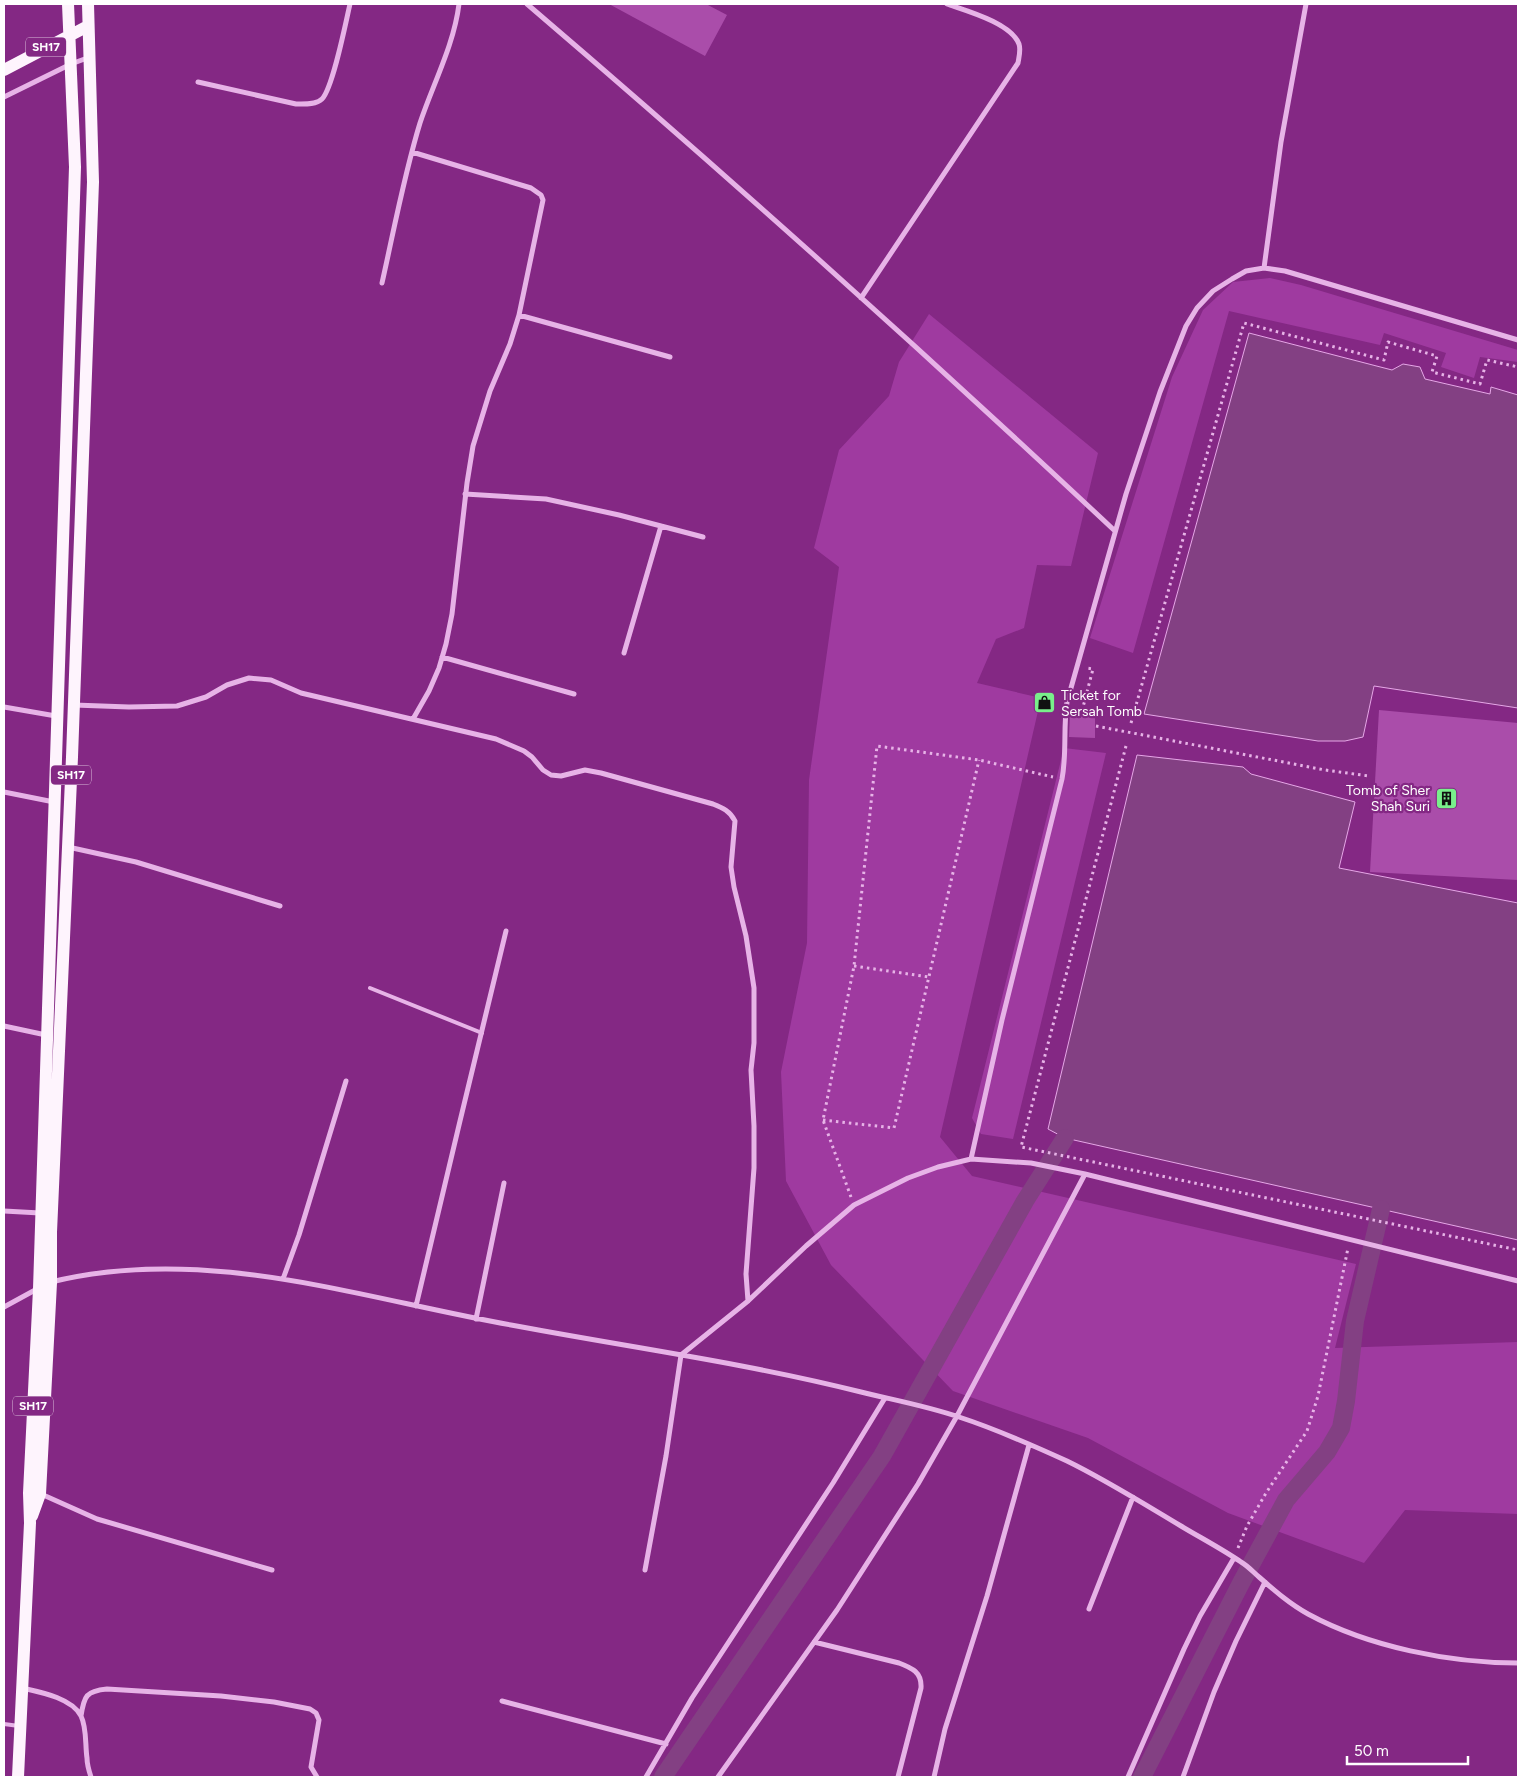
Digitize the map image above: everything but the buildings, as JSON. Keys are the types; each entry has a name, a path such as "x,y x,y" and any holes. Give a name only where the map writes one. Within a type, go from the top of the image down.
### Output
{"main road":[{"path":"68,4 70,35"},
{"path":"88,4 88,26"},
{"name":"SH17","path":"4,70 88,26 93,182 74,705 51,1283 40,1494 30,1523"},
{"name":"SH17","path":"18,1777 30,1523 28,1493 39,1288 75,167 70,35"}],"street":[{"path":"198,82 296,104 311,104 322,99 329,86 350,4"},
{"path":"382,283 412,152 453,33 459,4"},
{"path":"527,4 861,298 1115,531"},
{"path":"861,298 1018,63 1019,44 1014,35 1000,25 947,4"},
{"path":"1264,268 1281,142 1306,4"},
{"path":"4,97 71,64 90,57"},
{"path":"412,152 537,191 541,195 543,206 519,315 510,344 490,391 474,446 466,494 452,614 442,656 429,691 413,719"},
{"path":"971,1160 993,1058 1062,779 1066,754 1065,715 1068,702 1126,494 1160,392 1186,326 1198,308 1213,291 1246,271 1264,268 1285,271 1518,340"},
{"path":"519,315 670,357"},
{"path":"466,494 546,498 602,510 703,537"},
{"path":"624,654 661,526"},
{"path":"442,656 574,694"},
{"path":"74,705 177,706 206,697 239,680 260,678 271,680 301,693 478,734 513,746 532,757 543,770 551,774 561,776 585,770 601,773 714,804 732,814 735,821 731,867 746,936 754,988 754,1043 751,1070 754,1160 746,1274 748,1301"},
{"path":"4,707 57,716"},
{"path":"4,792 54,802"},
{"path":"68,847 136,862 280,906"},
{"path":"416,1306 506,931"},
{"path":"4,1026 47,1035"},
{"path":"283,1279 327,1146 346,1081"},
{"path":"645,1570 666,1456 681,1355 748,1301 806,1246 854,1205 908,1178 938,1167 971,1160 1031,1163 1084,1174 1518,1280"},
{"path":"718,1777 814,1642 878,1548 918,1484 957,1416 1084,1174"},
{"path":"476,1319 504,1183"},
{"path":"4,1211 40,1213"},
{"path":"4,1307 51,1283 103,1272 177,1269 236,1272 283,1279 476,1319 805,1378 957,1416 1029,1444 1074,1465 1133,1497 1244,1564 1288,1602 1340,1630 1409,1650 1457,1659 1518,1663"},
{"path":"646,1777 692,1698 828,1492 885,1398"},
{"path":"934,1777 945,1729 987,1596 1029,1444"},
{"path":"40,1494 97,1518 272,1570"},
{"path":"1089,1609 1133,1497"},
{"path":"1128,1777 1184,1650 1205,1608 1234,1558"},
{"path":"1183,1777 1214,1692 1265,1582"},
{"path":"814,1642 900,1663 919,1673 922,1680 921,1688 898,1777"},
{"path":"22,1688 55,1697 76,1710 81,1716 84,1725 87,1760 91,1777"},
{"path":"81,1716 82,1705 86,1696 94,1690 107,1689 221,1696 305,1707 316,1713 318,1720 311,1767 317,1777"},
{"path":"502,1701 666,1744"}],"lane":[{"path":"370,988 482,1033"},
{"path":"4,1724 20,1726"}],"path":[{"path":"1132,723 1244,323 1384,360 1388,342 1437,356 1432,372 1480,384 1487,360 1518,367"},
{"path":"1078,668 1093,669 1082,711"},
{"path":"1096,726 1325,770 1369,776"},
{"path":"854,1205 823,1120 854,966 877,746 979,760 1062,779"},
{"path":"1126,746 1021,1147 1518,1250"},
{"path":"823,1120 894,1128 979,760"},
{"path":"854,966 929,977"},
{"path":"1234,1558 1250,1521 1303,1437 1312,1416 1318,1396 1349,1239"}],"shaded area":[{"path":"1270,278 1301,285 1518,350 1518,362 1480,357 1474,378 1441,367 1446,353 1384,333 1380,345 1229,311 1133,653 1090,638 1172,377 1203,310 1233,282"},
{"path":"929,314 1098,453 1071,566 1037,565 1024,628 996,639 977,683 1041,698 940,1137 972,1176 1356,1264 1335,1348 1518,1342 1518,1514 1405,1510 1364,1563 1228,1513 1088,1438 953,1391 831,1265 786,1181 781,1072 807,943 809,780 839,567 814,548 839,450 889,396 899,362"},
{"path":"1249,333 1392,370 1403,364 1420,367 1425,379 1490,394 1491,387 1518,395 1518,708 1374,686 1363,737 1345,741 1318,741 1144,714"},
{"path":"1064,748 1106,753 1013,1139 981,1134 972,1118"},
{"path":"1137,755 1243,767 1251,774 1355,802 1339,868 1518,903 1518,1240 1065,1138 1048,1129"}],"waterway":[{"path":"663,1777 882,1456 1025,1201 1065,1138"},
{"path":"1142,1777 1241,1583 1286,1500 1327,1452 1341,1428 1355,1321 1381,1209"}],"place":[{"name":"Ticket for Sersah Tomb","path":"1045,703"},
{"name":"Tomb of Sher Shah Suri","path":"1446,798"}]}
